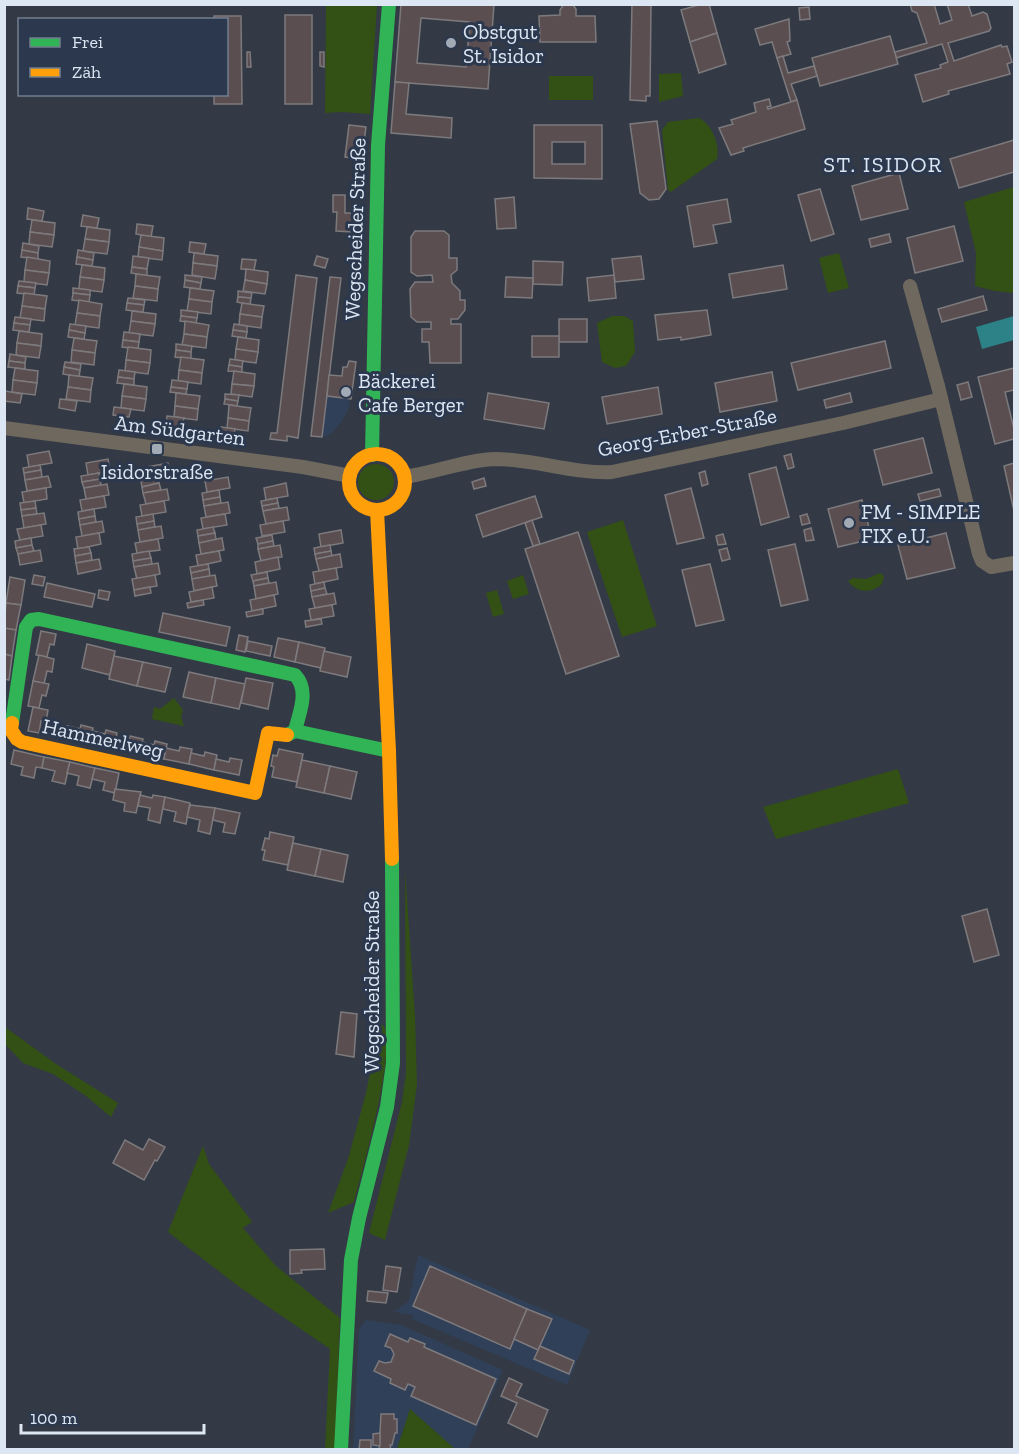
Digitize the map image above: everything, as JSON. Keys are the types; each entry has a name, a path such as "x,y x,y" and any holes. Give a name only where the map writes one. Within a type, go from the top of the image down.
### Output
{"street":[{"name":"Wegscheider Straße","path":"372,455 378,146 389,4"},
{"path":"910,286 982,561 991,567 1014,563"},
{"name":"Georg-Erber-Straße","path":"404,477 465,463 498,459 534,462 593,472 612,472 941,399"},
{"name":"Am Südgarten","path":"4,428 303,467 350,476"},
{"path":"372,455 388,457 395,461 404,477 403,492 399,498 390,507 377,510 364,507 353,497 350,489 350,476 357,463 372,455"},
{"name":"Wegscheider Straße","path":"341,1449 351,1260 359,1218 387,1107 393,1063 393,890 389,751 377,510"},
{"name":"Hammerlweg","path":"295,731 304,690 301,681 295,675 39,619 31,620 27,627 11,729 17,739 22,742 255,793 268,733 287,735 295,731 389,751"}],"shaded area":[{"path":"326,5 377,5 370,114 325,113"},
{"path":"681,73 683,96 659,102 659,74"},
{"path":"549,76 593,76 593,100 549,100"},
{"path":"699,118 708,125 714,136 717,159 671,192 668,190 662,130 668,122"},
{"path":"1014,187 1014,293 975,286 976,253 964,202"},
{"path":"839,253 849,288 828,293 819,258"},
{"path":"612,316 624,316 633,321 635,352 626,366 615,368 602,362 597,323"},
{"path":"1014,316 1014,340 982,349 976,327"},
{"path":"356,362 348,410 330,435 322,437 329,375 342,376 343,367"},
{"path":"376,464 388,470 394,482 388,494 376,500 364,494 358,482 364,470"},
{"path":"623,520 657,626 622,637 587,532"},
{"path":"880,573 884,576 882,584 869,591 860,590 848,581 853,578 866,579"},
{"path":"523,575 529,594 513,599 507,581"},
{"path":"497,590 504,614 493,617 486,593"},
{"path":"174,698 183,710 181,717 184,726 152,719 154,707 160,709"},
{"path":"898,769 909,803 776,839 763,807"},
{"path":"405,869 417,1084 409,1145 385,1240 369,1233 402,1102 406,1073"},
{"path":"379,1024 383,1025 386,1037 383,1082 354,1202 328,1213 348,1159 366,1093 377,1049"},
{"path":"5,1027 56,1064 118,1103 111,1117 86,1096 53,1074 23,1063 5,1044"},
{"path":"203,1146 209,1164 252,1222 243,1228 276,1266 340,1318 335,1449 325,1449 330,1349 238,1286 168,1232"},
{"path":"418,1255 590,1330 567,1385 412,1319 413,1315 394,1312 409,1301"},
{"path":"366,1320 401,1325 503,1370 468,1449 455,1449 410,1409 397,1449 353,1450 359,1329"},
{"path":"410,1409 455,1449 397,1449"}],"building":[{"path":"401,4 494,4 488,89 395,82","holes":["421,18 470,22 466,67 417,63"]},
{"path":"564,4 572,4 576,9 576,16 595,16 596,42 540,42 539,16 560,15"},
{"path":"632,4 651,4 650,96 646,96 646,101 630,100"},
{"path":"709,4 717,33 690,42 681,10"},
{"path":"910,4 934,4 940,24 952,20 947,4 968,4 972,16 983,12 987,14 991,28 989,31 948,43 954,61 1001,45 1002,47 1007,46 1012,62 1007,64 1010,74 948,91 949,94 923,102 915,75 941,68 940,65 948,62 942,44 896,58 895,52 927,43 917,13 912,11"},
{"path":"809,7 810,19 800,20 799,8"},
{"path":"285,15 312,15 312,104 285,104"},
{"path":"214,16 241,16 242,104 214,104 214,96 228,96 228,18 214,18"},
{"path":"789,19 790,41 787,42 791,54 777,58 772,42 760,45 755,29"},
{"path":"717,33 726,64 699,73 690,42"},
{"path":"890,36 898,64 820,86 812,58"},
{"path":"247,52 250,52 251,67 247,67"},
{"path":"320,52 324,52 324,67 320,66"},
{"path":"783,56 788,73 814,66 817,76 791,84 797,100 791,102 777,58"},
{"path":"395,82 409,83 406,114 452,118 451,138 391,133"},
{"path":"769,99 771,106 767,107 768,109 797,100 805,129 743,148 744,151 731,155 719,128 733,124 731,120 756,112 754,103"},
{"path":"657,121 666,189 659,199 649,200 640,193 630,124"},
{"path":"349,125 366,127 362,159 345,157"},
{"path":"534,125 602,125 602,179 534,178","holes":["552,142 585,142 585,164 552,164"]},
{"path":"1014,140 1014,172 959,188 950,159"},
{"path":"899,173 908,209 861,220 852,186"},
{"path":"820,189 834,234 811,241 798,195"},
{"path":"333,195 345,195 345,213 353,213 352,232 336,231 337,212 333,212"},
{"path":"514,197 516,228 497,229 495,199"},
{"path":"727,199 731,222 713,225 717,243 694,247 687,206"},
{"path":"28,208 44,211 42,221 27,219"},
{"path":"83,215 99,218 97,228 81,226"},
{"path":"32,220 55,223 54,235 30,232"},
{"path":"137,224 153,226 151,237 136,234"},
{"path":"954,226 963,261 915,273 907,238"},
{"path":"87,227 110,230 109,242 85,239"},
{"path":"415,231 444,231 449,235 449,258 457,258 457,270 451,275 452,283 460,291 460,300 465,300 465,310 458,319 451,319 451,324 461,324 461,363 430,363 429,342 422,342 422,329 431,329 431,322 417,322 411,317 410,289 415,282 433,282 432,275 417,276 411,272 411,237"},
{"path":"30,232 54,235 52,247 29,244"},
{"path":"889,234 891,242 871,247 869,239"},
{"path":"141,235 164,238 163,251 139,247"},
{"path":"85,239 109,242 107,254 83,251"},
{"path":"190,242 206,244 204,254 189,252"},
{"path":"23,243 39,246 38,253 22,250"},
{"path":"139,247 163,251 162,260 138,257"},
{"path":"22,250 38,253 38,259 21,257"},
{"path":"78,250 94,253 93,260 77,257"},
{"path":"194,253 218,256 217,266 193,263"},
{"path":"133,256 149,258 147,269 132,267"},
{"path":"317,256 328,259 325,268 314,265"},
{"path":"641,256 644,279 615,282 612,259"},
{"path":"27,257 50,261 49,273 25,270"},
{"path":"77,257 93,260 92,266 76,264"},
{"path":"242,259 256,260 254,270 241,269"},
{"path":"533,261 563,262 562,285 533,284"},
{"path":"193,263 217,266 215,279 192,275"},
{"path":"82,265 105,268 104,280 80,277"},
{"path":"783,265 787,289 733,298 729,274"},
{"path":"132,267 147,269 147,276 131,273"},
{"path":"246,269 268,272 267,284 245,280"},
{"path":"25,270 49,273 47,285 24,282"},
{"path":"136,274 160,277 158,289 135,286"},
{"path":"185,275 202,277 201,283 185,280"},
{"path":"296,275 317,278 298,438 287,436 287,441 270,439 271,433 277,433"},
{"path":"614,275 616,298 589,301 587,278"},
{"path":"80,277 104,280 102,292 79,289"},
{"path":"330,277 341,278 322,437 311,436"},
{"path":"506,277 533,278 532,298 505,297"},
{"path":"185,280 201,283 200,289 184,287"},
{"path":"245,280 267,284 265,294 243,291"},
{"path":"19,281 36,283 35,288 18,286"},
{"path":"18,286 35,288 34,295 17,293"},
{"path":"135,286 158,289 157,301 133,298"},
{"path":"73,288 90,290 90,295 73,293"},
{"path":"190,288 214,291 212,302 189,299"},
{"path":"238,291 252,293 251,298 238,297"},
{"path":"24,293 47,296 45,309 22,306"},
{"path":"73,293 90,295 89,302 72,300"},
{"path":"983,296 987,310 942,322 938,309"},
{"path":"238,297 251,298 250,305 237,302"},
{"path":"128,298 145,300 144,305 127,303"},
{"path":"189,299 212,302 211,314 187,311"},
{"path":"79,300 102,304 100,316 77,313"},
{"path":"127,303 144,305 143,312 126,310"},
{"path":"242,303 264,306 262,317 240,314"},
{"path":"22,306 45,309 44,321 20,318"},
{"path":"181,310 198,312 197,318 181,316"},
{"path":"707,310 711,335 681,340 681,337 658,340 655,315"},
{"path":"132,311 156,314 155,324 131,321"},
{"path":"77,313 100,316 99,328 75,325"},
{"path":"240,314 262,317 261,328 239,325"},
{"path":"181,316 197,318 196,323 180,321"},
{"path":"15,317 31,319 30,325 14,323"},
{"path":"559,319 587,319 587,342 559,342"},
{"path":"131,321 155,324 153,336 129,333"},
{"path":"185,321 209,325 207,337 184,334"},
{"path":"14,323 30,325 29,332 13,330"},
{"path":"70,324 86,326 85,333 69,330"},
{"path":"234,324 247,326 247,332 233,330"},
{"path":"69,330 85,333 84,339 68,337"},
{"path":"233,330 247,332 246,338 232,336"},
{"path":"19,331 42,334 41,346 17,343"},
{"path":"124,332 140,334 139,342 123,340"},
{"path":"184,334 207,337 206,348 182,345"},
{"path":"532,336 559,336 559,357 532,357"},
{"path":"238,337 259,340 258,352 236,349"},
{"path":"74,338 97,341 95,353 72,350"},
{"path":"123,340 139,342 138,349 122,347"},
{"path":"885,341 891,368 798,390 791,363"},
{"path":"17,343 41,346 39,358 16,355"},
{"path":"176,344 192,346 191,352 176,350"},
{"path":"128,347 151,350 150,363 126,360"},
{"path":"236,349 258,352 256,363 235,360"},
{"path":"72,350 95,353 94,365 71,362"},
{"path":"176,350 191,352 191,359 175,357"},
{"path":"10,354 26,357 25,363 9,361"},
{"path":"181,357 204,360 202,373 179,370"},
{"path":"230,359 243,361 242,367 229,365"},
{"path":"126,360 150,363 148,374 125,371"},
{"path":"9,361 25,363 25,369 8,367"},
{"path":"349,361 356,362 351,399 327,396 329,375 342,376 343,367 347,367"},
{"path":"65,362 81,364 80,370 64,367"},
{"path":"229,365 242,367 242,372 228,371"},
{"path":"64,367 80,370 79,377 63,374"},
{"path":"15,368 38,371 37,383 13,380"},
{"path":"1014,368 1014,390 1005,392 1014,429 1014,439 995,444 978,377"},
{"path":"119,370 135,372 134,379 118,377"},
{"path":"179,370 202,373 201,384 178,381"},
{"path":"234,371 255,374 254,386 232,384"},
{"path":"772,372 777,401 720,412 715,383"},
{"path":"69,375 93,378 91,390 68,387"},
{"path":"118,377 134,379 134,385 117,383"},
{"path":"13,380 37,383 35,395 12,392"},
{"path":"172,380 188,382 187,389 171,387"},
{"path":"968,382 972,397 961,400 957,385"},
{"path":"124,384 147,387 146,399 122,396"},
{"path":"232,384 254,386 252,397 231,394"},
{"path":"68,387 91,390 90,402 66,399"},
{"path":"171,387 187,389 186,394 170,392"},
{"path":"658,387 662,414 607,424 602,397"},
{"path":"5,391 22,394 20,403 4,401"},
{"path":"176,393 200,396 198,409 175,406"},
{"path":"488,393 549,403 544,429 484,419"},
{"path":"850,393 852,402 826,408 824,400"},
{"path":"225,394 239,395 238,401 225,399"},
{"path":"122,396 146,399 144,411 121,408"},
{"path":"60,399 77,401 75,411 59,408"},
{"path":"225,399 238,401 237,406 224,404"},
{"path":"229,405 251,408 249,421 228,418"},
{"path":"175,406 198,409 197,420 174,417"},
{"path":"114,407 131,409 129,417 113,415"},
{"path":"167,416 184,418 182,427 166,425"},
{"path":"228,418 249,421 248,431 227,428"},
{"path":"221,427 235,429 234,435 220,433"},
{"path":"923,438 932,473 883,485 874,450"},
{"path":"49,451 52,463 29,467 27,455"},
{"path":"791,454 794,467 788,469 784,456"},
{"path":"108,459 110,471 88,475 86,463"},
{"path":"168,463 170,475 148,479 146,467"},
{"path":"1014,463 1014,511 1004,466"},
{"path":"40,465 41,470 24,473 23,468"},
{"path":"776,467 789,517 761,525 749,474"},
{"path":"41,470 42,477 25,480 24,473"},
{"path":"705,471 708,484 702,486 699,473"},
{"path":"99,473 100,479 82,482 81,476"},
{"path":"48,476 51,487 27,491 25,480"},
{"path":"158,477 159,483 142,487 141,481"},
{"path":"228,477 230,488 207,492 205,481"},
{"path":"484,478 486,486 474,489 472,482"},
{"path":"100,479 101,485 84,488 82,482"},
{"path":"159,483 161,490 143,493 142,487"},
{"path":"286,483 288,496 266,500 264,488"},
{"path":"107,484 109,495 86,499 84,488"},
{"path":"46,488 47,499 24,503 22,492"},
{"path":"691,488 704,538 677,544 665,495"},
{"path":"167,489 169,500 146,504 143,493"},
{"path":"939,489 941,496 920,501 918,494"},
{"path":"219,490 220,497 203,500 202,493"},
{"path":"104,496 106,507 82,511 80,500"},
{"path":"535,496 542,517 483,537 476,515"},
{"path":"220,497 221,503 204,506 203,500"},
{"path":"277,498 278,503 262,506 261,501"},
{"path":"862,500 872,539 838,547 828,509"},
{"path":"35,501 36,508 21,510 20,503"},
{"path":"164,501 166,512 142,516 140,505"},
{"path":"228,502 230,513 206,517 204,506"},
{"path":"278,503 279,508 263,511 262,506"},
{"path":"287,507 289,520 266,524 263,511"},
{"path":"36,508 37,514 22,516 21,510"},
{"path":"94,509 95,516 79,519 78,512"},
{"path":"44,513 46,524 24,528 22,516"},
{"path":"153,514 154,521 137,524 136,517"},
{"path":"225,514 227,525 203,529 201,518"},
{"path":"807,514 810,523 802,525 800,516"},
{"path":"95,516 96,522 80,525 79,519"},
{"path":"532,520 540,544 533,546 525,523"},
{"path":"102,521 104,532 82,536 80,525"},
{"path":"154,521 155,527 138,530 137,524"},
{"path":"283,521 285,532 262,536 260,525"},
{"path":"41,525 43,536 20,540 17,529"},
{"path":"161,526 163,538 140,542 138,530"},
{"path":"213,527 215,533 198,536 197,530"},
{"path":"811,528 814,540 806,541 804,530"},
{"path":"341,530 343,543 321,547 319,534"},
{"path":"578,532 619,656 566,674 525,549"},
{"path":"99,533 101,544 78,549 76,537"},
{"path":"215,533 216,540 199,543 198,536"},
{"path":"946,533 955,568 907,579 898,545"},
{"path":"723,534 726,544 718,545 716,536"},
{"path":"272,535 273,541 258,544 256,538"},
{"path":"31,538 32,545 16,548 15,541"},
{"path":"222,538 224,550 201,554 199,543"},
{"path":"158,539 160,550 137,553 135,543"},
{"path":"273,541 274,546 258,549 258,544"},
{"path":"795,544 808,600 781,606 768,550"},
{"path":"32,545 34,551 18,554 16,548"},
{"path":"280,545 282,557 261,561 258,549"},
{"path":"330,545 331,551 315,554 314,548"},
{"path":"89,547 91,553 75,556 74,549"},
{"path":"727,548 730,559 722,561 719,550"},
{"path":"40,550 42,561 20,565 18,554"},
{"path":"149,551 151,558 133,561 132,554"},
{"path":"219,551 221,561 198,566 196,555"},
{"path":"331,551 332,556 316,559 315,554"},
{"path":"91,553 92,560 76,563 75,556"},
{"path":"340,554 342,567 319,571 316,559"},
{"path":"278,557 280,569 257,574 255,562"},
{"path":"151,558 152,564 134,567 133,561"},
{"path":"99,559 101,569 78,574 76,563"},
{"path":"158,563 160,574 137,579 134,567"},
{"path":"208,564 209,569 191,573 190,567"},
{"path":"710,564 724,620 696,626 682,570"},
{"path":"336,568 338,579 315,584 313,572"},
{"path":"209,569 210,576 192,579 191,573"},
{"path":"267,572 268,578 253,581 251,575"},
{"path":"34,575 45,577 43,586 32,584"},
{"path":"155,575 157,586 134,590 132,579"},
{"path":"215,575 217,586 194,591 192,579"},
{"path":"10,577 25,580 21,605 6,603"},
{"path":"268,578 269,583 254,586 253,581"},
{"path":"276,582 278,594 256,599 254,586"},
{"path":"324,582 325,588 311,591 310,585"},
{"path":"47,583 95,594 92,607 44,597"},
{"path":"150,587 151,593 135,596 134,590"},
{"path":"212,587 214,598 191,602 189,592"},
{"path":"325,588 327,594 312,597 311,591"},
{"path":"99,590 110,592 108,600 98,598"},
{"path":"334,593 336,604 315,608 312,597"},
{"path":"274,595 276,606 252,611 250,600"},
{"path":"203,600 204,605 188,608 187,603"},
{"path":"6,603 21,605 16,630 4,628"},
{"path":"332,605 334,616 311,620 309,609"},
{"path":"263,609 263,614 247,617 246,612"},
{"path":"163,613 230,627 226,646 159,632"},
{"path":"321,619 322,624 306,627 305,621"},
{"path":"4,628 16,630 12,656 4,654"},
{"path":"41,631 56,634 54,645 50,644 47,657 36,655"},
{"path":"239,635 248,637 245,652 236,650"},
{"path":"278,638 299,642 295,662 274,657"},
{"path":"248,641 272,646 270,656 246,651"},
{"path":"299,642 325,648 321,668 295,662"},
{"path":"87,644 115,651 110,675 82,668"},
{"path":"324,651 351,657 347,677 320,671"},
{"path":"4,654 12,656 9,680 4,679"},
{"path":"39,655 54,659 52,672 47,671 44,684 33,681"},
{"path":"114,656 143,662 137,686 109,679"},
{"path":"143,662 171,668 165,692 137,686"},
{"path":"189,672 216,678 211,703 183,697"},
{"path":"216,678 245,684 239,709 211,703"},
{"path":"246,678 273,683 268,709 241,703"},
{"path":"33,681 49,684 46,696 42,695 39,708 28,706"},
{"path":"33,707 48,710 46,722 41,721 39,733 28,731"},
{"path":"81,725 93,728 90,742 64,736 67,726 80,729"},
{"path":"106,730 117,733 114,747 90,742 92,731 105,734"},
{"path":"130,736 143,739 139,753 114,747 116,737 129,740"},
{"path":"155,741 167,744 164,759 139,753 142,742 154,745"},
{"path":"180,747 192,749 189,764 164,759 166,748 179,751"},
{"path":"279,749 303,754 297,782 272,777 273,755 277,756"},
{"path":"14,750 44,757 42,768 36,767 34,778 21,775 23,767 11,764"},
{"path":"205,752 217,755 214,770 189,764 191,753 204,756"},
{"path":"44,757 70,762 65,784 52,781 55,771 42,768"},
{"path":"230,758 242,760 239,775 214,770 216,759 229,762"},
{"path":"302,760 330,766 324,793 296,787"},
{"path":"70,762 95,768 90,788 77,785 79,776 67,773"},
{"path":"330,766 357,772 351,799 324,793"},
{"path":"95,768 119,773 115,793 103,790 105,782 92,779"},
{"path":"115,789 141,792 136,813 124,811 125,803 113,800"},
{"path":"140,795 152,798 153,795 165,797 160,823 148,820 150,808 138,806"},
{"path":"165,797 190,803 186,824 174,821 176,812 163,809"},
{"path":"190,805 215,808 210,834 198,831 200,820 187,817"},
{"path":"215,808 240,813 235,834 223,832 225,823 213,820"},
{"path":"270,832 294,837 288,865 263,860 265,850 262,850 265,838 269,839"},
{"path":"293,843 321,849 315,876 287,870"},
{"path":"321,849 348,855 343,882 315,876"},
{"path":"987,909 999,955 974,962 962,916"},
{"path":"341,1012 357,1014 354,1057 336,1054"},
{"path":"149,1139 165,1147 144,1180 113,1163 125,1140 143,1150"},
{"path":"324,1249 325,1269 301,1270 302,1273 290,1274 290,1250"},
{"path":"386,1266 401,1268 397,1292 383,1290"},
{"path":"430,1266 527,1309 510,1349 413,1306"},
{"path":"368,1291 388,1293 386,1303 367,1301"},
{"path":"527,1309 552,1319 538,1350 514,1339"},
{"path":"390,1334 408,1342 410,1338 425,1344 424,1347 496,1379 476,1425 411,1396 415,1387 408,1384 405,1390 390,1383 391,1379 374,1371 379,1361 391,1362 394,1354 391,1348 385,1346"},
{"path":"540,1346 574,1361 569,1374 534,1359"},
{"path":"509,1378 522,1384 516,1396 548,1410 537,1437 508,1423 517,1403 501,1396"},
{"path":"381,1414 394,1414 394,1419 397,1419 397,1433 390,1445 391,1450 379,1450"},
{"path":"380,1433 380,1446 373,1445 373,1434"},
{"path":"360,1440 371,1440 371,1450 359,1450"}],"traffic: fast":[{"path":"372,455 378,145 389,4"},
{"path":"12,723 26,627 31,620 39,619 295,675 303,695 295,731"},
{"path":"287,735 295,731 389,751"},
{"path":"341,1450 351,1260 359,1218 387,1107 393,1063 392,859"}],"traffic: slow":[{"path":"377,454 388,456 397,462 403,471 405,482 403,493 397,502 388,508 377,510 366,508 357,502 351,493 349,482 351,471 357,462 366,456 377,454"},
{"path":"377,510 392,859"},
{"path":"12,723 11,730 22,742 255,793 268,733 287,735"}],"place":[{"name":"Obstgut St. Isidor","path":"451,43"},
{"name":"Bäckerei Cafe Berger","path":"346,392"},
{"name":"Isidorstraße","path":"157,449"},
{"name":"FM - SIMPLE FIX e.U.","path":"849,523"}],"district":[{"name":"ST. ISIDOR","path":"883,164"}]}
